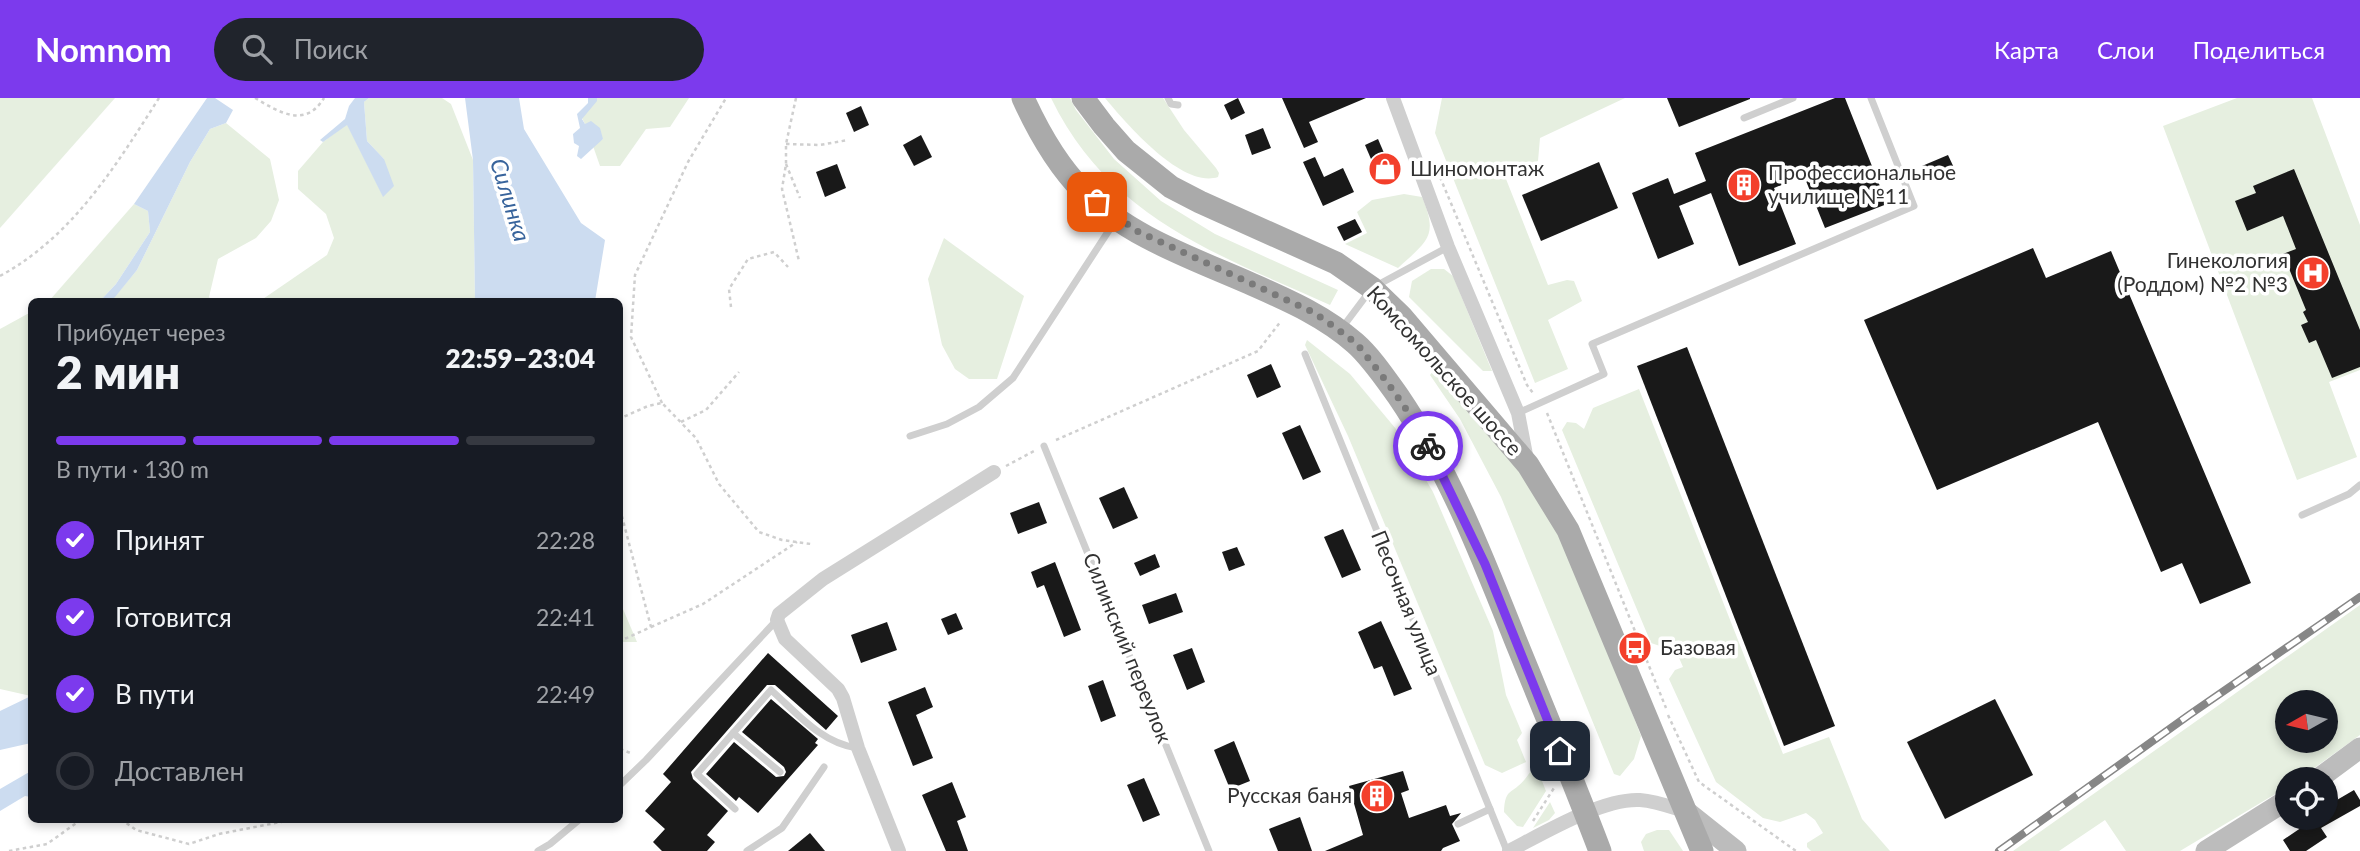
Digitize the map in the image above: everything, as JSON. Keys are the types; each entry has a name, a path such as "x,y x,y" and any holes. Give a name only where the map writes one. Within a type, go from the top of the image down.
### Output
{"main road":[{"path":"1023,98 1038,131 1063,167 1083,191 1117,218 1164,245 1313,312 1357,344 1387,382 1418,426 1451,489 1485,564 1600,851"},
{"name":"Комсомольское шоссе","path":"1083,98 1126,151 1171,187 1336,263 1372,288 1401,316 1528,465 1568,530 1702,851"}],"street":[{"name":"Комсомольское шоссе","path":"1394,98 1448,247 1518,413 1528,465"},
{"path":"899,851 858,748 843,698 785,639 777,621 779,614 823,579 993,472"},
{"path":"2334,767 2360,748"},
{"path":"1508,851 1586,813 1612,804 1637,800 1687,812 1736,851"},
{"path":"2206,851 2275,808"}],"lane":[{"path":"1168,98 1171,104 1178,105"},
{"path":"1744,118 1793,98"},
{"path":"1518,413 1604,374 1592,344 1914,206 1871,98"},
{"path":"910,436 947,424 979,407 1013,379 1117,218"},
{"path":"1340,331 1372,288 1448,247"},
{"name":"Песочная улица","path":"1305,354 1508,851"},
{"name":"Силинский переулок","path":"1044,446 1209,851"},
{"path":"2302,515 2349,494 2360,485"},
{"path":"623,782 777,621"},
{"path":"735,809 697,774 771,690 823,737 858,748"},
{"path":"733,733 780,772"},
{"path":"747,851 782,828 824,767"},
{"path":"1458,824 1490,809"},
{"path":"538,851 550,845 575,823"}],"path":[{"path":"0,276 26,262 89,202 159,98"},
{"path":"255,98 281,114 298,117 319,106 324,98"},
{"path":"726,98 688,162 635,275 631,337 662,403 696,438 719,484 759,532 811,544"},
{"path":"796,98 786,144 782,189 799,261"},
{"path":"786,144 820,145 848,140"},
{"path":"786,164 800,198"},
{"path":"1436,166 1527,385 1550,418 1668,715 1699,782 1796,851"},
{"path":"731,307 729,289 748,259 774,252 788,267"},
{"path":"993,472 1044,446 1258,351 1284,317"},
{"path":"681,422 706,410 739,372"},
{"path":"623,417 662,403"},
{"path":"623,521 651,628"},
{"path":"623,640 703,604 797,542"},
{"path":"9,851 47,844 76,823"},
{"path":"126,823 135,831 189,844 219,834 275,823"}],"green space":[{"path":"0,98 115,98 0,228"},
{"path":"369,98 442,98 451,104 473,160 475,298 264,298 327,255 334,238 326,214 298,189 298,171 323,142 347,124 383,196 384,159 367,141 364,102"},
{"path":"597,98 689,98 670,127 646,129 620,166 600,166 593,146 603,139 585,124 582,118"},
{"path":"1051,98 1070,98 1076,110 1114,159 1161,201 1215,234 1338,290 1330,305 1207,249 1135,203 1103,174 1075,139"},
{"path":"1105,98 1163,98 1184,130 1216,168 1218,177 1204,178 1172,164 1140,137"},
{"path":"1442,98 1625,98 1540,138 1538,161 1506,179 1548,285 1574,281 1582,301 1548,320 1568,369 1535,383 1435,133"},
{"path":"2237,98 2312,98 2360,225 2360,370 2329,382 2357,457 2297,480 2163,126"},
{"path":"226,123 270,159 279,200 271,221 256,238 218,259 210,298 114,298 137,270 190,162 210,129"},
{"path":"1404,194 1422,197 1430,221 1430,230 1423,244 1398,268 1345,244 1367,233 1357,212 1372,200"},
{"path":"134,204 148,211 150,232 116,284 103,298 52,298"},
{"path":"944,238 1024,296 997,379 969,379 955,369 942,345 928,279"},
{"path":"1431,269 1444,269 1453,276 1492,371 1483,371 1409,297 1412,281"},
{"path":"28,314 28,695 0,689 0,329"},
{"path":"1307,340 1350,374 1396,429 1433,492 1493,631 1506,695 1522,733 1517,740 1526,762 1502,773 1485,765 1348,436 1305,345"},
{"path":"1435,369 1505,450 1563,536 1641,736 1634,759 1620,776 1614,774 1501,497 1460,419 1430,375"},
{"path":"1639,389 1783,754 1829,737 1862,819 1890,851 1811,851 1807,843 1823,833 1815,820 1806,813 1780,822 1763,818 1716,782 1669,679 1675,670 1683,667 1674,646 1666,648 1651,643 1562,430 1567,422 1576,423 1584,429 1593,408"},
{"path":"2360,605 2360,735 2338,751 2338,690 2275,690 2275,753 2335,753 2316,767 2275,767 2275,794 2180,851 2126,851 2105,820 2059,851 2013,851"},
{"path":"623,609 637,642 623,642"},
{"path":"1536,766 1546,791 1523,827 1517,826 1504,812 1506,799"},
{"path":"1550,802 1555,813 1549,820 1533,828"},
{"path":"1669,830 1683,851 1644,851 1641,842 1646,834"}],"water":[{"path":"207,98 215,98 233,110 226,123 210,129 190,162 137,270 114,298 103,298 116,284 150,232 148,211 134,204"},
{"path":"355,98 369,98 364,102 367,141 384,159 394,186 383,197 347,125 323,142 320,140 345,119"},
{"name":"Силинка","path":"465,98 519,98 524,129 581,223 605,240 595,298 475,298 473,160"},
{"path":"588,98 597,98 597,101 582,119 585,124 591,121 600,128 603,139 581,159 577,156 579,146 574,143 573,134 580,128 577,114 588,103"},
{"path":"28,697 28,744 0,750 0,711"},
{"path":"28,773 28,796 0,811 0,789"}],"building":[{"path":"1238,98 1245,113 1231,120 1224,105"},
{"path":"1282,98 1366,98 1309,122 1318,142 1304,148"},
{"path":"1667,98 1750,98 1750,99 1679,127"},
{"name":"Профессиональное училище №11","path":"1835,98 1845,98 1887,204 1825,228 1804,176 1774,188 1796,244 1739,266 1711,193 1679,206 1694,244 1658,259 1632,193 1668,178 1674,194 1706,181 1695,153"},
{"path":"861,106 869,125 854,132 846,113"},
{"path":"1263,128 1271,148 1252,155 1245,135"},
{"path":"921,135 932,157 914,166 903,145"},
{"path":"1378,139 1393,174 1380,180 1365,145"},
{"path":"1948,155 1955,170 1929,181 1922,166"},
{"path":"1315,157 1324,177 1343,168 1354,192 1323,206 1303,162"},
{"path":"1599,162 1618,208 1541,241 1522,195"},
{"path":"837,164 846,188 825,197 816,172"},
{"name":"Гинекология (Роддом) №2 №3","path":"2294,169 2360,330 2360,367 2332,378 2316,340 2309,343 2301,325 2308,322 2303,312 2306,310 2283,254 2296,249 2283,216 2247,231 2235,201 2256,193 2253,186"},
{"path":"1355,219 1362,232 1344,241 1337,227"},
{"path":"2033,248 2046,278 2111,251 2251,583 2200,604 2182,563 2161,572 2098,422 1937,490 1864,320"},
{"path":"1687,347 1835,726 1784,746 1637,366"},
{"path":"1271,364 1281,387 1257,398 1247,375"},
{"path":"1300,425 1321,472 1303,480 1282,433"},
{"path":"1124,487 1138,518 1113,529 1099,498"},
{"path":"1039,502 1047,523 1018,534 1010,513"},
{"path":"1343,529 1361,570 1342,578 1324,537"},
{"path":"1237,547 1245,565 1229,571 1222,552"},
{"path":"1155,554 1160,567 1140,576 1134,563"},
{"path":"1055,562 1081,630 1064,637 1044,585 1037,588 1031,572"},
{"path":"1176,593 1183,612 1149,624 1142,605"},
{"path":"956,613 963,629 948,635 941,619"},
{"path":"1381,621 1412,689 1394,696 1382,666 1374,669 1358,632"},
{"path":"887,622 897,650 861,663 851,635"},
{"path":"1192,648 1205,682 1187,690 1173,655"},
{"path":"768,653 838,716 826,730 775,685 767,685 691,772 693,779 728,811 707,835 715,842 707,851 662,851 653,842 665,829 645,811 671,782 663,774"},
{"path":"1103,680 1116,716 1101,722 1088,686"},
{"path":"925,687 933,707 916,715 933,758 913,766 888,702"},
{"path":"771,699 818,739 815,743 818,745 758,813 739,797 736,801 706,774 734,742 776,777 784,776 784,767 742,732"},
{"path":"1995,699 2033,775 1945,819 1907,742"},
{"path":"1234,741 1250,781 1230,789 1214,750"},
{"path":"1403,771 1409,790 1401,793 1409,818 1446,805 1450,816 1461,813 1452,824 1460,841 1441,851 1325,851 1363,835 1349,786"},
{"path":"1144,778 1160,815 1143,822 1127,785"},
{"path":"952,782 966,817 957,821 968,851 946,851 922,795"},
{"path":"2354,790 2360,800 2360,806 2338,818 2338,799"},
{"path":"1300,817 1312,851 1278,851 1269,829"},
{"path":"2298,830 2322,830 2327,837 2306,851 2290,851 2283,840"},
{"path":"810,833 825,851 788,851"}],"railway":[{"path":"1999,851 2360,597"}],"way so far":[{"path":"1097,202 1137,231 1313,312 1340,331 1357,344 1387,382 1418,426 1428,446"}],"place":[{"name":"Шиномонтаж","path":"1385,169"},
{"name":"Профессиональное училище №11","path":"1744,185"},
{"name":"Гинекология (Роддом) №2 №3","path":"2313,273"},
{"name":"Базовая","path":"1635,648"},
{"name":"Русская баня","path":"1377,796"}],"route":[{"path":"1428,446 1485,564 1560,751"}]}
